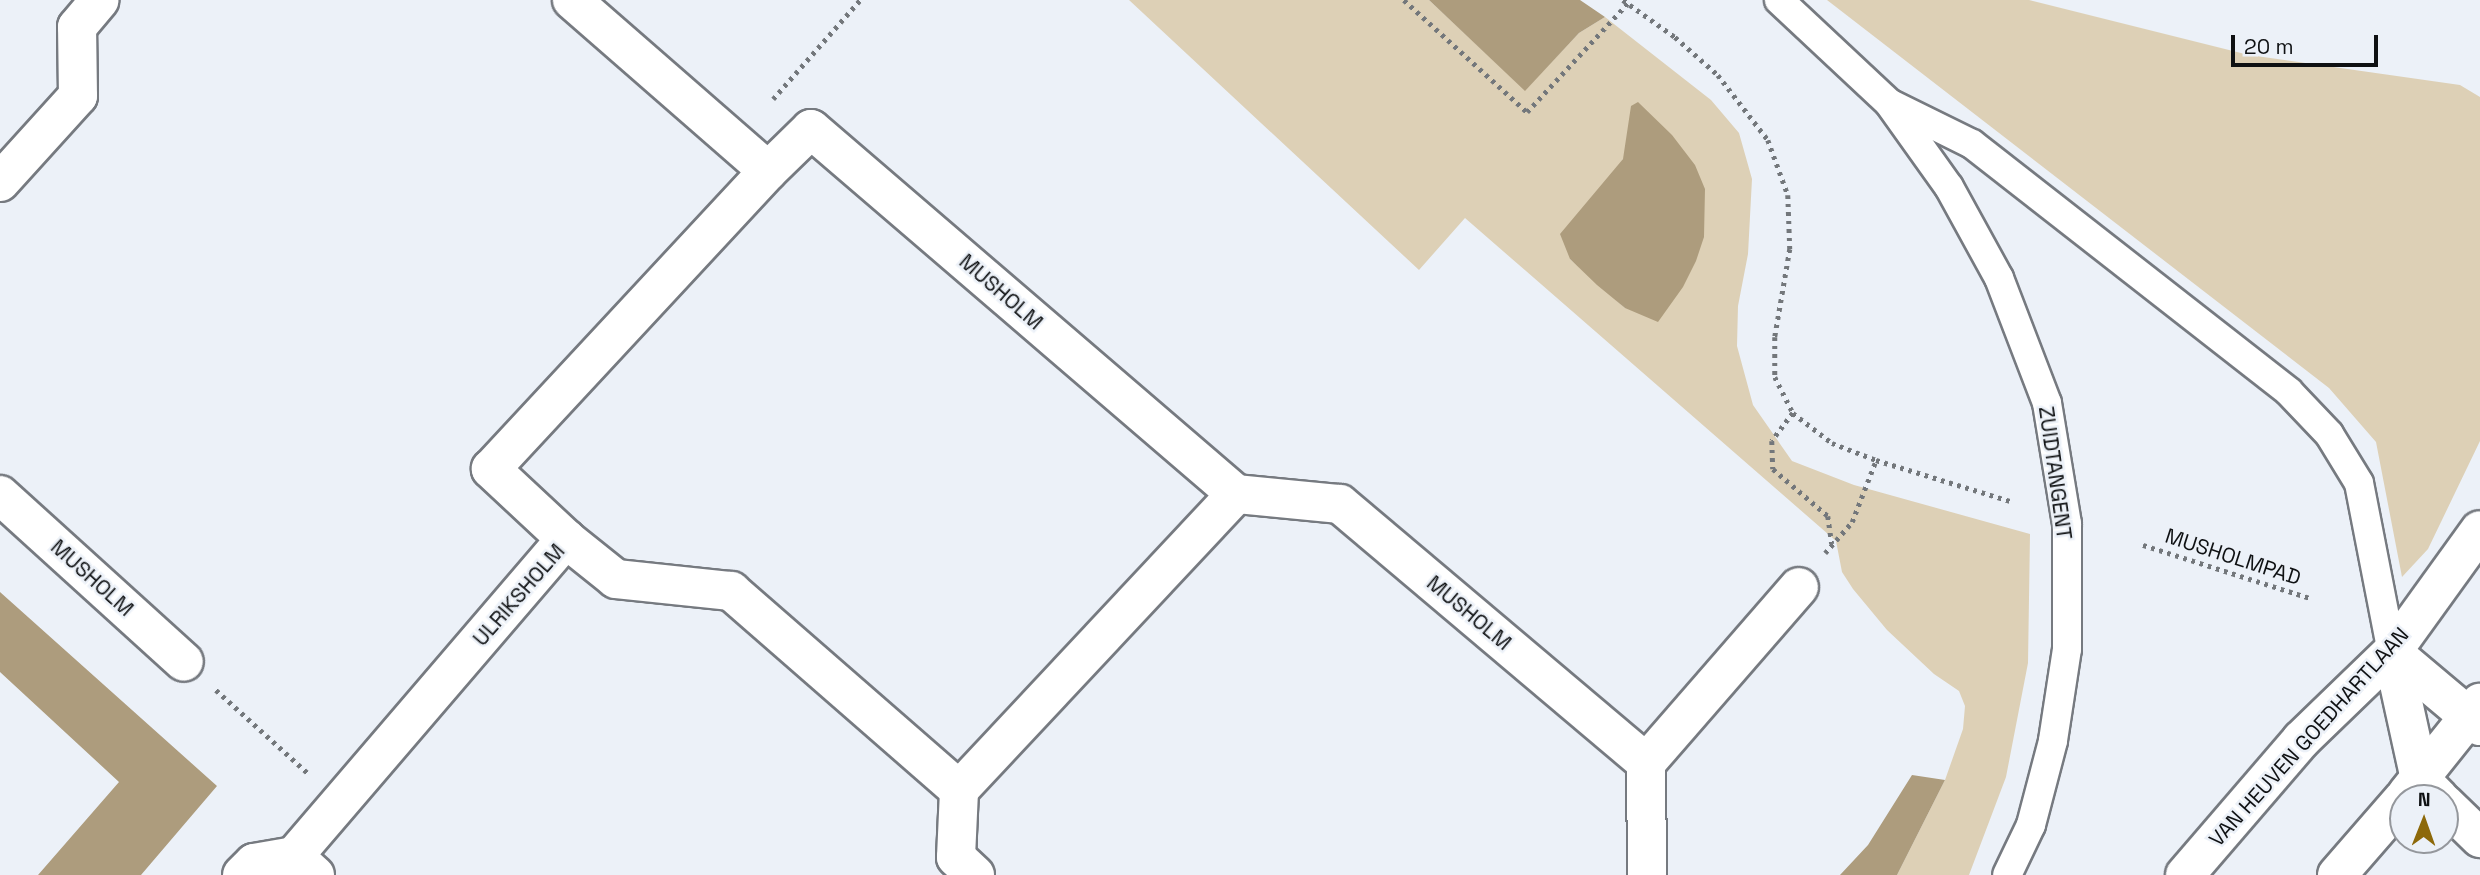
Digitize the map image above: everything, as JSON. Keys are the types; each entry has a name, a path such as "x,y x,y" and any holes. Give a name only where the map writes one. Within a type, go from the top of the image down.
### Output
{"street":[{"path":"0,182 78,96 77,27 100,0"},
{"path":"572,0 768,171"},
{"name":"MUSHOLM","path":"566,539 491,469 768,171 811,129 1236,494 1340,504 1646,762"},
{"path":"975,875 956,857 959,790 1236,494"},
{"name":"MUSHOLM","path":"0,495 184,662"},
{"name":"VAN HEUVEN GOEDHARTLAAN","path":"2185,875 2301,740 2392,652 2480,530"},
{"name":"ULRIKSHOLM","path":"242,875 254,863 304,865 340,802 566,539 616,579 731,591 959,790"},
{"path":"1647,875 1646,762 1799,587"},
{"path":"2392,652 2476,716 2430,784"},
{"path":"2392,652 2420,784"},
{"path":"2459,823 2480,838"},
{"path":"2337,875 2389,827"}],"lane":[{"name":"ZUIDTANGENT","path":"1779,0 1888,103 1949,187 1999,278 2047,403 2067,524 2067,649 2053,741 2031,825 2007,875"},
{"name":"ZUIDTANGENT","path":"1888,103 1972,144 2289,392 2329,434 2358,483 2392,652"}],"path":[{"path":"735,141 860,0"},
{"path":"1404,0 1527,112 1625,2 1675,37 1718,75 1768,140 1788,195 1790,249 1775,337 1775,377 1793,413 1832,443 1876,460 2010,501"},
{"path":"1793,413 1772,441 1773,469 1828,516 1832,544 1852,522 1876,460"},
{"name":"MUSHOLMPAD","path":"2143,545 2313,599"},
{"path":"184,662 340,802"}],"shaded area":[{"path":"1129,0 1429,0 1525,90 1579,33 1605,17 1711,100 1739,133 1752,179 1748,254 1738,306 1737,346 1753,405 1792,461 1854,485 2030,534 2028,663 2006,777 1969,875 1897,875 1945,780 1963,729 1965,706 1959,691 1934,674 1887,630 1853,589 1842,572 1836,541 1465,218 1419,270","holes":["1623,159 1625,308 1570,259"]},
{"path":"1429,0 1580,0 1605,17 1579,33 1525,91"},
{"path":"1827,0 2029,0 2249,55 2460,85 2480,97 2480,441 2428,549 2402,577 2376,442 2329,388"},
{"path":"1638,102 1672,135 1695,165 1705,189 1704,237 1696,261 1683,287 1658,322 1625,308 1597,285 1570,259 1560,234 1623,159 1631,106"},
{"path":"0,592 217,786 141,875 38,875 119,782 0,672"},
{"path":"1912,775 1945,780 1897,875 1840,875 1868,845"}]}
